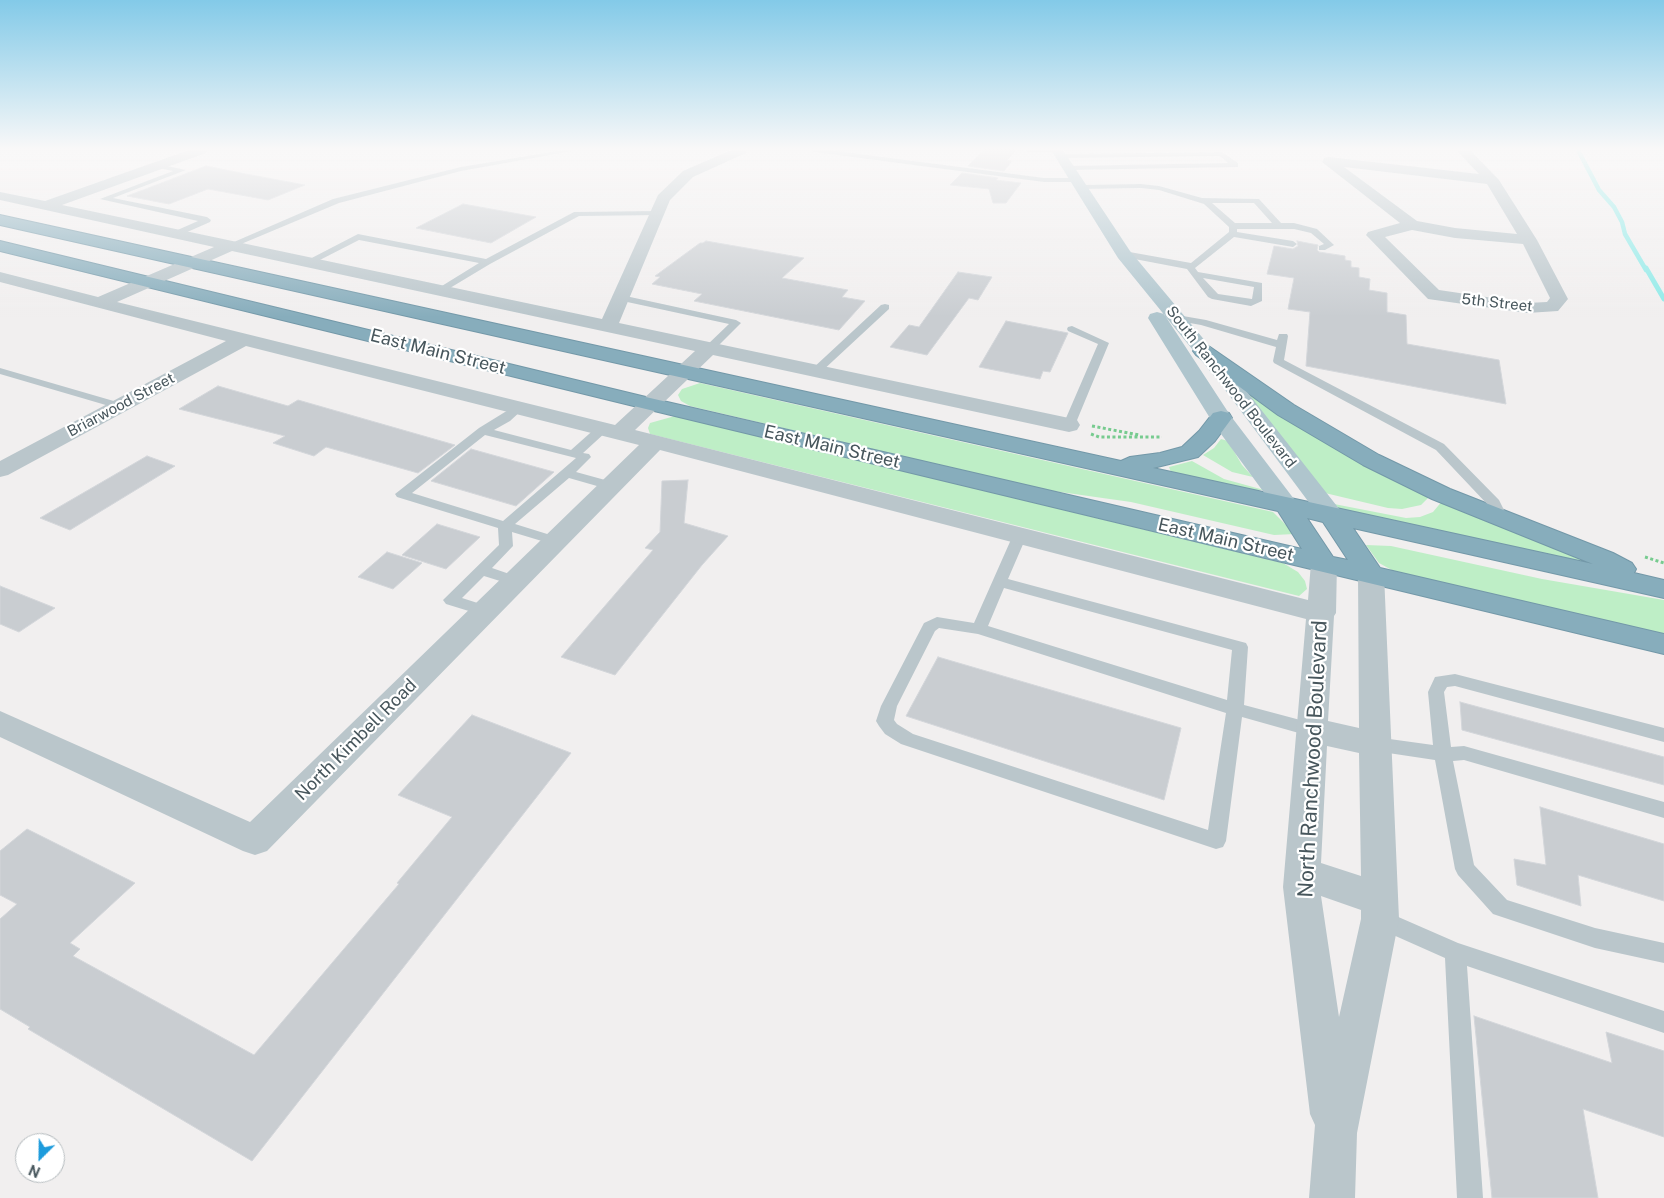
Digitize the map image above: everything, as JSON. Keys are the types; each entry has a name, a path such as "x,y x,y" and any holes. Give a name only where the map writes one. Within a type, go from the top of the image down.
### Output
{"highway":[{"name":"East Main Street","path":"0,220 1659,588"},
{"name":"East Main Street","path":"0,246 650,404 1664,645"},
{"path":"1204,351 1286,410 1371,460 1441,494 1604,559 1659,588"},
{"path":"1109,467 1162,460 1190,452 1207,436 1221,418"},
{"path":"1285,504 1324,563"},
{"path":"1331,515 1371,574"}],"main road":[{"name":"South Ranchwood Boulevard","path":"1093,206 1126,257 1204,351 1331,515"},
{"name":"South Ranchwood Boulevard","path":"1126,257 1145,298 1221,418 1285,504"}],"street":[{"path":"44,206 1069,425"},
{"path":"608,326 660,206"},
{"path":"1387,206 1412,225 1455,233 1529,240"},
{"name":"5th Street","path":"1412,225 1374,235 1434,295 1527,308 1552,307 1559,299 1529,240 1508,206"},
{"path":"100,303 231,245"},
{"name":"East Main Street","path":"0,277 1322,613"},
{"name":"Briarwood Street","path":"0,470 243,340"},
{"path":"610,432 650,404 709,349"},
{"name":"North Kimbell Road","path":"0,723 255,840 655,442"},
{"name":"North Ranchwood Boulevard","path":"1324,563 1322,613 1301,887 1335,1133"},
{"name":"North Ranchwood Boulevard","path":"1332,1198 1335,1133 1380,909 1371,574"},
{"path":"1313,730 1375,744"},
{"path":"1302,873 1380,909"}],"lane":[{"path":"106,219 138,206 207,220 176,234"},
{"path":"231,245 324,206"},
{"path":"1210,206 1233,230 1293,244"},
{"path":"1261,206 1279,226"},
{"path":"440,291 487,262 577,214 657,213"},
{"path":"1192,271 1194,265 1233,230 1294,226 1314,231 1330,245 1322,248"},
{"path":"309,262 358,237 487,262"},
{"path":"1126,257 1259,285 1257,301 1251,303 1215,296 1211,294 1192,271"},
{"path":"621,298 736,323 709,349"},
{"path":"816,372 885,307"},
{"path":"1176,318 1202,322 1282,341 1278,361 1440,447 1494,504 1501,518"},
{"path":"1069,425 1104,343 1072,329"},
{"path":"0,371 120,406"},
{"path":"518,408 506,418 483,431 402,494 555,541"},
{"path":"483,431 585,458 505,526"},
{"path":"574,454 610,432"},
{"path":"567,473 611,486"},
{"path":"486,611 451,600 506,546 505,526"},
{"path":"979,629 1020,536"},
{"path":"481,570 516,581"},
{"path":"1000,582 1240,647 1235,709 1216,841 907,739 891,729 885,721 889,706 929,627 937,622 979,629 1235,709 1313,730"},
{"path":"1664,735 1456,680 1446,679 1437,685 1436,692 1443,754 1465,869 1500,907 1595,938 1664,953"},
{"path":"1375,744 1443,754 1464,754 1664,810"},
{"path":"1380,909 1455,952 1664,1022"},
{"path":"1455,952 1470,1198"}],"path":[{"path":"1069,425 1100,426 1147,437 1099,437 1069,425"}],"green space":[{"path":"700,383 1273,512 1295,534 1274,535 1131,502 1046,490 690,406 681,401 678,395 682,389"},
{"path":"1238,383 1430,496 1421,505 1402,509 1388,508 1325,493"},
{"path":"675,416 1283,563 1298,572 1305,581 1307,589 1299,596 650,434 648,428 650,423"},
{"path":"1221,439 1228,441 1242,465 1253,477 1232,472 1203,455 1214,448"},
{"path":"1192,461 1224,479 1264,490 1253,490 1171,472 1169,467"},
{"path":"1443,500 1601,567 1339,509 1334,504 1406,518 1420,517 1433,512"},
{"path":"1366,545 1391,546 1542,579 1664,600 1664,636 1399,574 1379,563"}],"building":[{"path":"459,206 474,206 536,217 491,243 416,228"},
{"path":"706,241 804,258 782,278 848,290 842,297 865,301 839,330 694,301 702,294 652,284 660,277 655,276 700,243"},
{"path":"1297,241 1318,245 1317,250 1319,252 1345,256 1345,260 1351,261 1351,267 1359,268 1359,277 1370,279 1369,290 1387,293 1387,312 1406,315 1407,344 1499,360 1506,404 1306,366 1310,312 1288,309 1294,278 1267,274 1274,246 1293,249 1298,246"},
{"path":"958,272 992,277 978,300 969,298 927,355 890,347 909,325 919,327"},
{"path":"1006,321 1068,333 1050,372 1043,371 1040,379 979,367"},
{"path":"218,386 288,406 298,400 455,445 418,473 326,447 314,456 273,443 285,436 179,409"},
{"path":"471,449 554,472 516,506 431,481"},
{"path":"147,456 175,466 70,530 40,518"},
{"path":"688,480 684,523 728,536 702,565 615,675 561,657 653,550 645,548 660,532 662,481"},
{"path":"437,524 480,537 446,569 402,555"},
{"path":"387,552 422,563 393,589 358,577"},
{"path":"0,586 55,608 19,632 0,624"},
{"path":"938,657 1181,728 1164,800 906,716"},
{"path":"1460,702 1664,757 1664,785 1462,730"},
{"path":"472,715 571,753 252,1161 28,1029 30,1027 0,1009 0,919 17,904 0,895 0,851 27,829 135,883 70,943 80,949 73,956 254,1055 399,884 397,883 452,817 398,795"},
{"path":"1540,807 1664,844 1664,901 1578,875 1581,906 1517,885 1514,859 1546,865"},
{"path":"1474,1016 1612,1063 1606,1032 1664,1051 1664,1137 1583,1109 1598,1198 1492,1198"}],"waterway":[{"path":"1613,206 1622,222 1625,234 1646,270"},
{"path":"1646,268 1664,299"}]}
